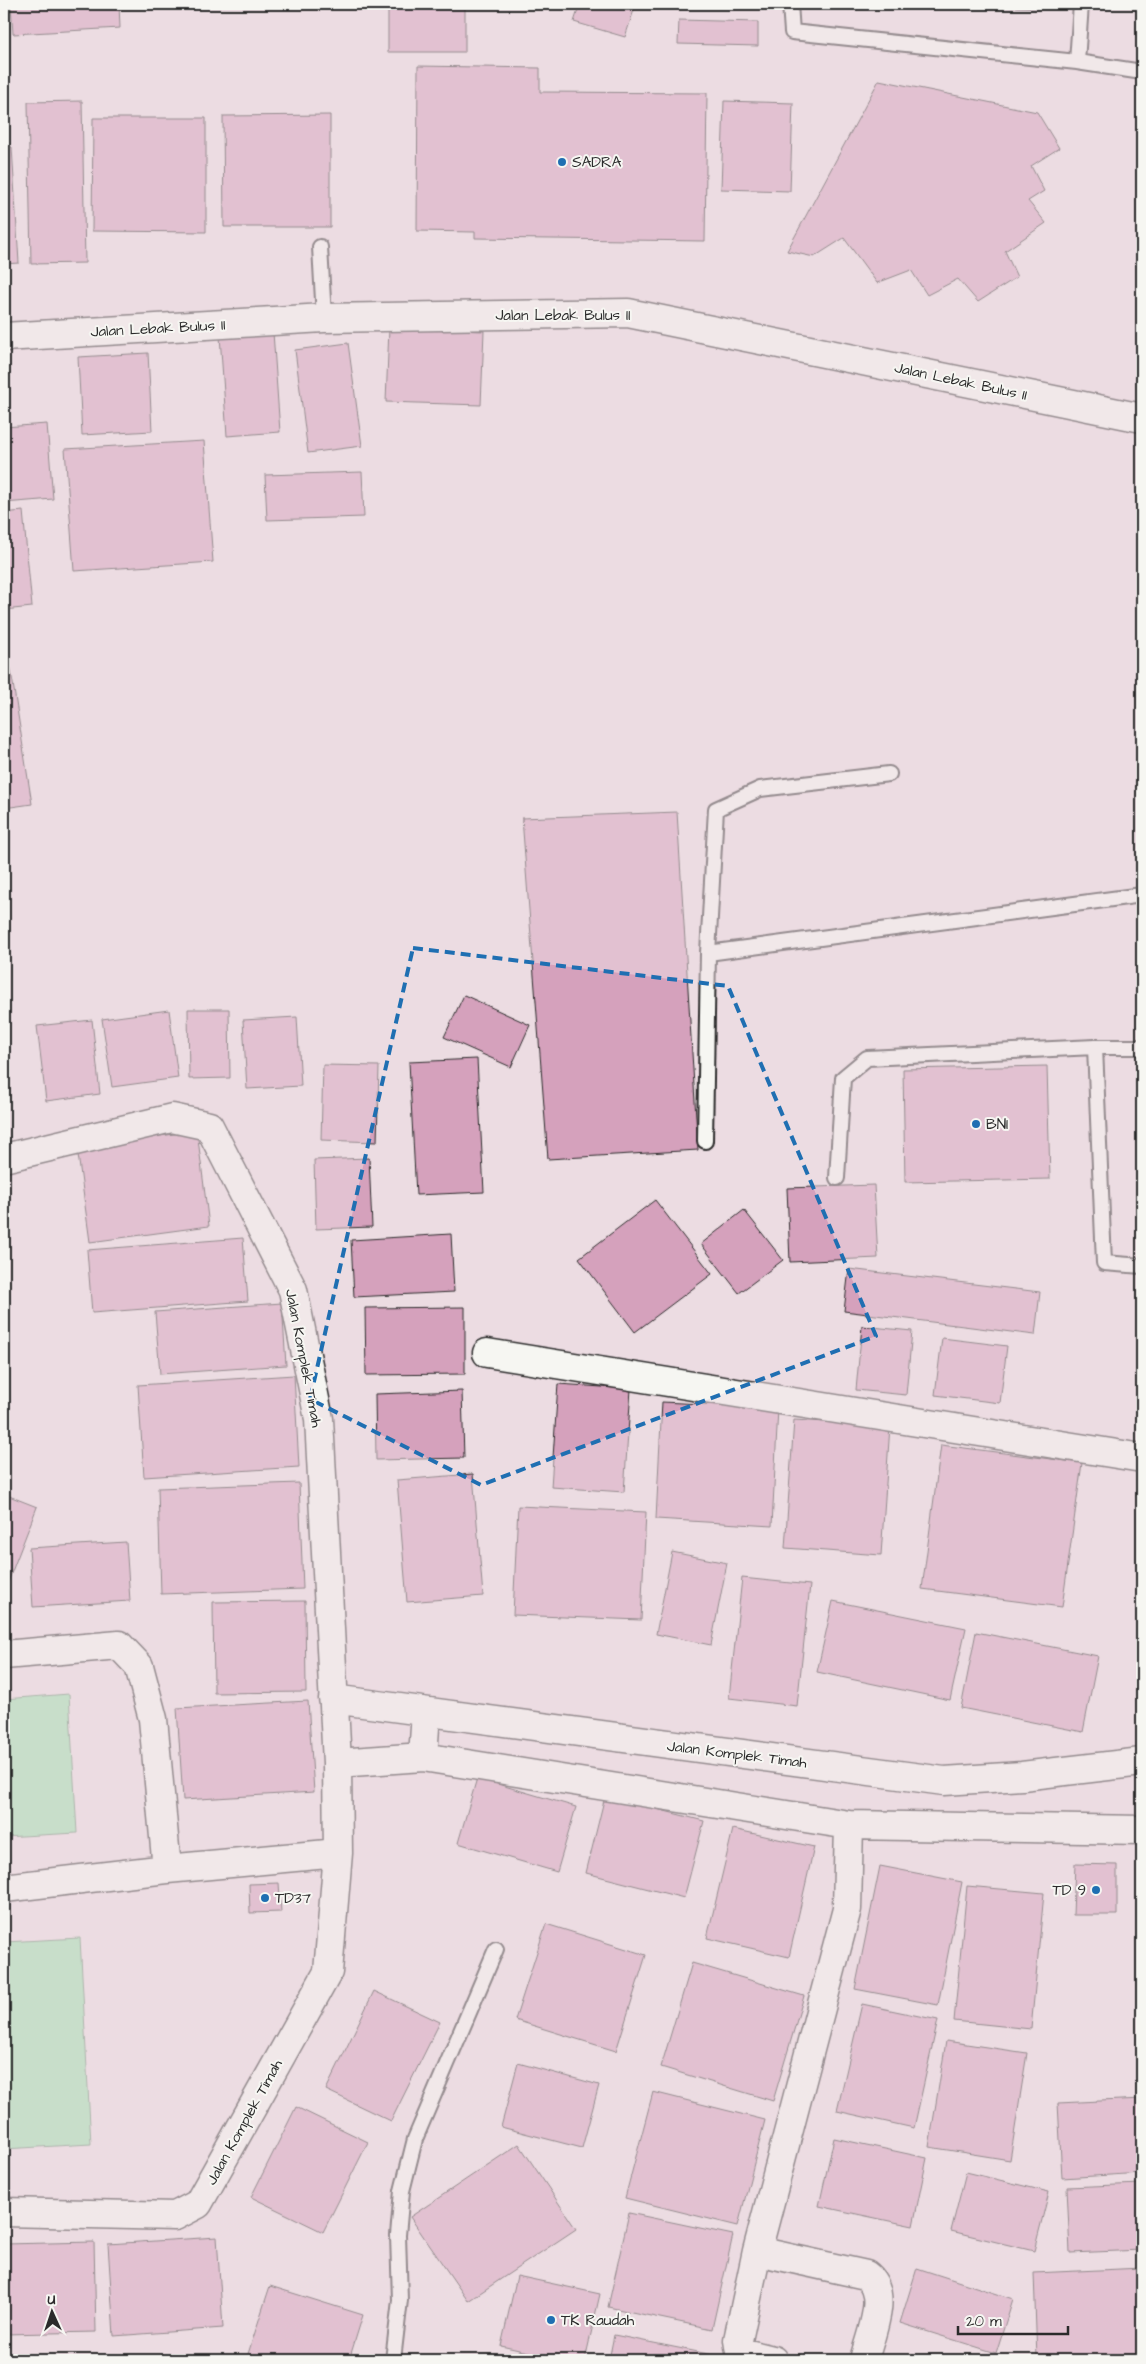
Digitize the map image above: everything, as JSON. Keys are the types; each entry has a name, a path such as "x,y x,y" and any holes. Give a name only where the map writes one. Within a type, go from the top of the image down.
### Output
{"street":[{"name":"Jalan Lebak Bulus II","path":"4,337 324,318 628,313 1142,418"},
{"name":"Jalan Komplek Timah","path":"4,1158 172,1118 209,1126 294,1290 319,1419 337,1764 338,1853 328,1972 198,2204 175,2216 4,2212"},
{"path":"487,1354 1142,1458"},
{"path":"4,1655 119,1645 139,1666 153,1719 167,1869"},
{"name":"Jalan Komplek Timah","path":"333,1700 944,1780 1022,1776 1142,1762"},
{"path":"423,1757 426,1712"},
{"path":"337,1764 423,1757 849,1825 1142,1830"},
{"path":"772,2360 740,2352 738,2340 757,2251 847,1909 849,1825"},
{"path":"4,1888 167,1869 338,1853"},
{"path":"757,2251 866,2275 874,2280 879,2299 864,2360"}],"lane":[{"path":"790,4 792,32 1077,62 1142,72"},
{"path":"1077,62 1081,4"},
{"path":"320,247 324,318"},
{"path":"705,1141 708,953 716,808 760,788 889,774"},
{"path":"708,953 1142,895"},
{"path":"837,1178 842,1078 867,1058 1142,1046"},
{"path":"1095,1047 1104,1263 1142,1266"},
{"path":"393,2360 400,2300 398,2235 402,2192 415,2139 496,1950"}],"highlighted area":[{"path":"413,948 728,986 876,1336 481,1485 310,1399"}],"green space":[{"path":"69,1694 77,1833 4,1837 4,1699"},
{"path":"80,1938 91,2144 4,2149 4,1942"}],"building":[{"path":"11,4 119,4 120,28 13,34"},
{"path":"388,4 465,4 465,52 388,52"},
{"path":"580,4 636,4 625,37 574,22"},
{"path":"886,4 1068,4 1068,8"},
{"path":"679,20 758,22 758,46 678,44"},
{"name":"SADRA","path":"418,66 540,68 540,92 707,93 705,241 475,238 475,232 417,231"},
{"path":"879,80 1037,112 1059,148 1031,166 1044,191 1028,201 1046,223 1005,251 1017,277 978,302 958,279 927,295 911,270 877,283 844,238 814,257 787,251"},
{"path":"82,101 85,263 31,264 28,102"},
{"path":"724,101 793,103 790,191 721,189"},
{"path":"330,115 330,227 224,227 223,116"},
{"path":"93,118 206,118 206,232 92,231"},
{"path":"4,147 12,147 19,263 4,264"},
{"path":"389,328 484,331 481,405 386,402"},
{"path":"273,332 280,432 227,436 220,336"},
{"path":"348,343 362,446 308,453 295,350"},
{"path":"148,353 152,431 82,435 78,357"},
{"path":"47,424 53,499 4,503 4,427"},
{"path":"204,441 213,562 74,571 65,449"},
{"path":"362,472 364,517 267,520 265,475"},
{"path":"23,511 32,607 4,610 4,513"},
{"path":"9,658 32,804 4,808 4,659"},
{"path":"677,812 698,1150 548,1159 522,818"},
{"path":"464,995 530,1025 511,1067 444,1037"},
{"path":"188,1009 229,1009 230,1078 189,1079"},
{"path":"169,1010 178,1078 112,1087 102,1019"},
{"path":"297,1017 301,1086 247,1089 243,1020"},
{"path":"92,1020 100,1094 46,1101 37,1026"},
{"path":"477,1059 484,1192 416,1195 409,1062"},
{"path":"323,1065 379,1066 377,1142 321,1140"},
{"name":"BNI","path":"1047,1066 1050,1179 905,1182 903,1069"},
{"path":"197,1131 209,1226 90,1242 77,1147"},
{"path":"369,1158 372,1227 316,1229 314,1160"},
{"path":"874,1185 878,1258 790,1262 787,1188"},
{"path":"655,1200 712,1274 635,1332 579,1258"},
{"path":"744,1210 783,1260 739,1293 701,1244"},
{"path":"451,1234 454,1292 354,1297 351,1240"},
{"path":"243,1238 248,1301 92,1313 87,1250"},
{"path":"849,1269 1040,1292 1035,1335 844,1311"},
{"path":"282,1303 286,1365 160,1374 155,1312"},
{"path":"465,1307 465,1374 366,1375 365,1308"},
{"path":"862,1326 912,1331 906,1395 856,1390"},
{"path":"942,1338 1007,1346 1000,1403 935,1395"},
{"path":"294,1375 299,1467 144,1477 138,1385"},
{"path":"558,1384 631,1389 624,1492 551,1487"},
{"path":"462,1391 464,1458 376,1460 375,1394"},
{"path":"662,1402 778,1408 772,1526 656,1519"},
{"path":"794,1420 890,1426 881,1555 785,1548"},
{"path":"941,1445 1082,1463 1062,1607 922,1589"},
{"path":"473,1474 483,1596 407,1602 397,1480"},
{"path":"299,1483 303,1589 161,1594 158,1488"},
{"path":"4,1494 37,1507 4,1592"},
{"path":"518,1506 646,1512 641,1620 513,1615"},
{"path":"126,1542 130,1601 33,1607 29,1548"},
{"path":"672,1552 727,1563 711,1645 656,1634"},
{"path":"742,1578 810,1585 797,1706 729,1698"},
{"path":"305,1601 306,1692 214,1693 213,1602"},
{"path":"833,1601 966,1628 950,1700 817,1672"},
{"path":"976,1632 1098,1656 1083,1732 961,1708"},
{"path":"308,1701 314,1792 183,1800 177,1708"},
{"path":"477,1778 576,1807 557,1872 458,1843"},
{"path":"605,1796 704,1821 684,1898 586,1873"},
{"path":"733,1829 814,1847 789,1957 707,1938"},
{"name":"TD 9","path":"1075,1864 1117,1865 1117,1915 1073,1915"},
{"path":"880,1866 962,1882 938,2005 855,1989"},
{"name":"TD37","path":"279,1883 281,1912 250,1913 249,1884"},
{"path":"967,1886 1044,1893 1031,2029 954,2021"},
{"path":"546,1924 646,1955 616,2051 515,2020"},
{"path":"692,1963 804,1996 773,2101 661,2067"},
{"path":"374,1991 440,2022 391,2121 326,2090"},
{"path":"862,2004 938,2020 914,2128 837,2111"},
{"path":"946,2041 1027,2053 1010,2160 929,2147"},
{"path":"518,2063 599,2085 582,2148 501,2127"},
{"path":"653,2092 765,2120 738,2226 625,2198"},
{"path":"1142,2099 1142,2173 1062,2178 1058,2103"},
{"path":"296,2107 368,2142 323,2232 251,2197"},
{"path":"834,2138 927,2158 913,2226 819,2206"},
{"path":"519,2144 576,2229 468,2301 410,2217"},
{"path":"966,2172 1049,2192 1034,2251 951,2231"},
{"path":"1142,2184 1142,2250 1070,2253 1067,2187"},
{"path":"629,2213 733,2235 712,2329 608,2307"},
{"path":"217,2237 223,2328 114,2336 108,2244"},
{"path":"94,2242 96,2332 4,2334 4,2244"},
{"path":"917,2268 1013,2299 996,2353 900,2323"},
{"path":"1142,2268 1142,2354 1037,2359 1034,2273"},
{"name":"TK Raudah","path":"517,2276 600,2294 585,2360 564,2360 501,2346"},
{"path":"270,2286 363,2315 349,2360 246,2360"},
{"path":"614,2335 718,2356 717,2360 609,2360"}],"place":[{"name":"SADRA","path":"562,162"},
{"name":"BNI","path":"976,1124"},
{"name":"TD 9","path":"1096,1890"},
{"name":"TD37","path":"265,1898"},
{"name":"TK Raudah","path":"551,2320"}]}
